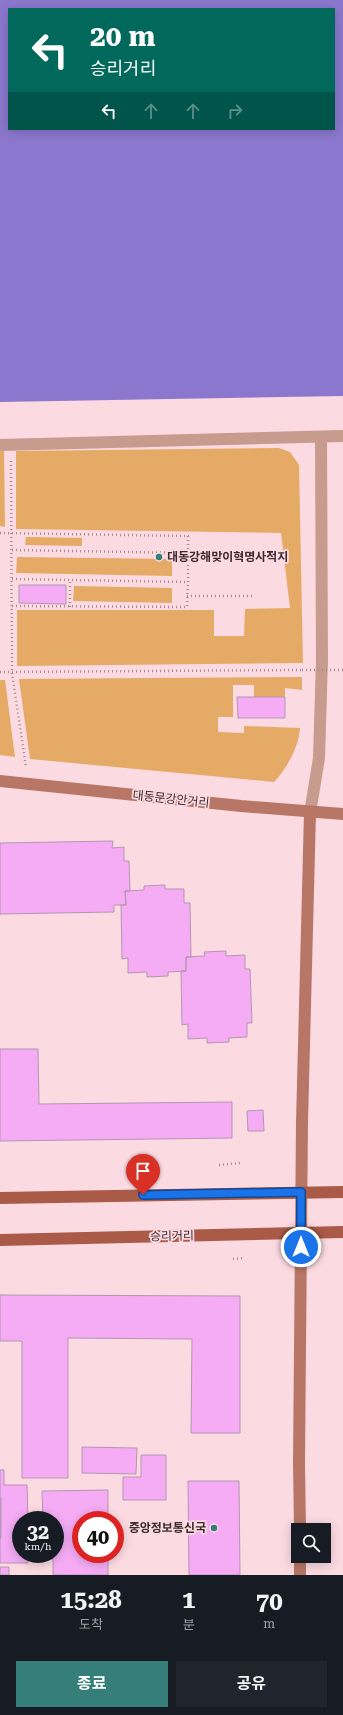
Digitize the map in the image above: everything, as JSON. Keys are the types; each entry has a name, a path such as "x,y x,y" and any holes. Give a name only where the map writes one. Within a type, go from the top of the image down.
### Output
{"main road":[{"path":"0,1198 343,1192"},
{"name":"승리거리","path":"0,1240 343,1232"}],"street":[{"path":"5,445 343,436"},
{"path":"300,1523 299,1463 302,1122 310,813 319,758 321,690 321,437"},
{"name":"대동문강안거리","path":"0,780 310,813 343,814"},
{"path":"300,1563 300,1575"}],"path":[{"path":"5,445 12,550 12,673 26,767"},
{"path":"0,533 188,536 187,607 12,606"},
{"path":"12,550 188,553"},
{"path":"12,580 188,582"},
{"path":"70,580 70,607"},
{"path":"187,596 253,596"},
{"path":"0,672 343,670"},
{"path":"220,1165 240,1163"},
{"path":"233,1259 245,1258"}],"shaded area":[{"path":"0,0 343,0 343,396 0,402"},
{"path":"279,448 290,452 299,465 303,663 17,666 17,610 214,610 214,636 244,636 245,609 290,608 281,533 16,529 16,451"},
{"path":"0,451 4,451 5,527 0,526"},
{"path":"26,537 82,538 82,546 25,545"},
{"path":"17,557 172,559 172,576 16,573"},
{"path":"74,586 172,588 172,603 73,601"},
{"path":"302,677 302,690 285,688 285,697 254,697 254,685 233,685 233,717 218,717 218,732 244,733 244,726 300,728 292,757 274,782 30,759 19,679"},
{"path":"0,680 5,680 15,757 0,755"}],"building":[{"path":"19,585 66,585 66,604 19,603"},
{"path":"237,697 285,697 285,718 238,718"},
{"path":"113,841 112,848 124,847 124,861 129,861 130,891 125,891 126,905 114,905 114,912 0,914 0,843"},
{"path":"165,885 165,889 184,889 184,903 190,903 191,957 186,957 186,971 168,972 168,976 147,977 147,972 128,973 128,958 122,959 121,905 126,905 125,891 144,890 144,886"},
{"path":"226,951 226,956 245,955 245,969 250,969 252,1023 247,1023 247,1037 229,1038 229,1042 207,1043 207,1038 188,1039 188,1024 182,1025 181,971 186,971 186,957 205,956 204,952"},
{"path":"0,1049 38,1049 39,1104 232,1102 232,1138 0,1141"},
{"path":"263,1110 264,1131 248,1131 247,1111"},
{"path":"0,1295 240,1296 240,1433 191,1433 192,1339 68,1338 68,1478 22,1478 22,1341 0,1341"},
{"path":"82,1447 137,1448 136,1474 82,1473"},
{"path":"141,1455 166,1455 166,1500 123,1500 123,1477 141,1477"},
{"path":"0,1470 4,1470 4,1485 27,1485 28,1511 12,1511 12,1563 0,1563"},
{"name":"중앙정보통신국","path":"188,1481 239,1481 240,1575 189,1575"},
{"name":"중앙정보통신국","path":"108,1490 108,1511 72,1511 72,1563 108,1563 108,1575 53,1575 53,1563 64,1563 64,1511 43,1511 42,1491"},
{"path":"1,1498 1,1538 0,1538"},
{"path":"0,1567 9,1567 9,1575 0,1575"}],"place":[{"name":"대동강해맞이혁명사적지","path":"159,557"},
{"name":"중앙정보통신국","path":"214,1528"}],"route":[{"path":"143,1195 301,1192 301,1247"}]}
